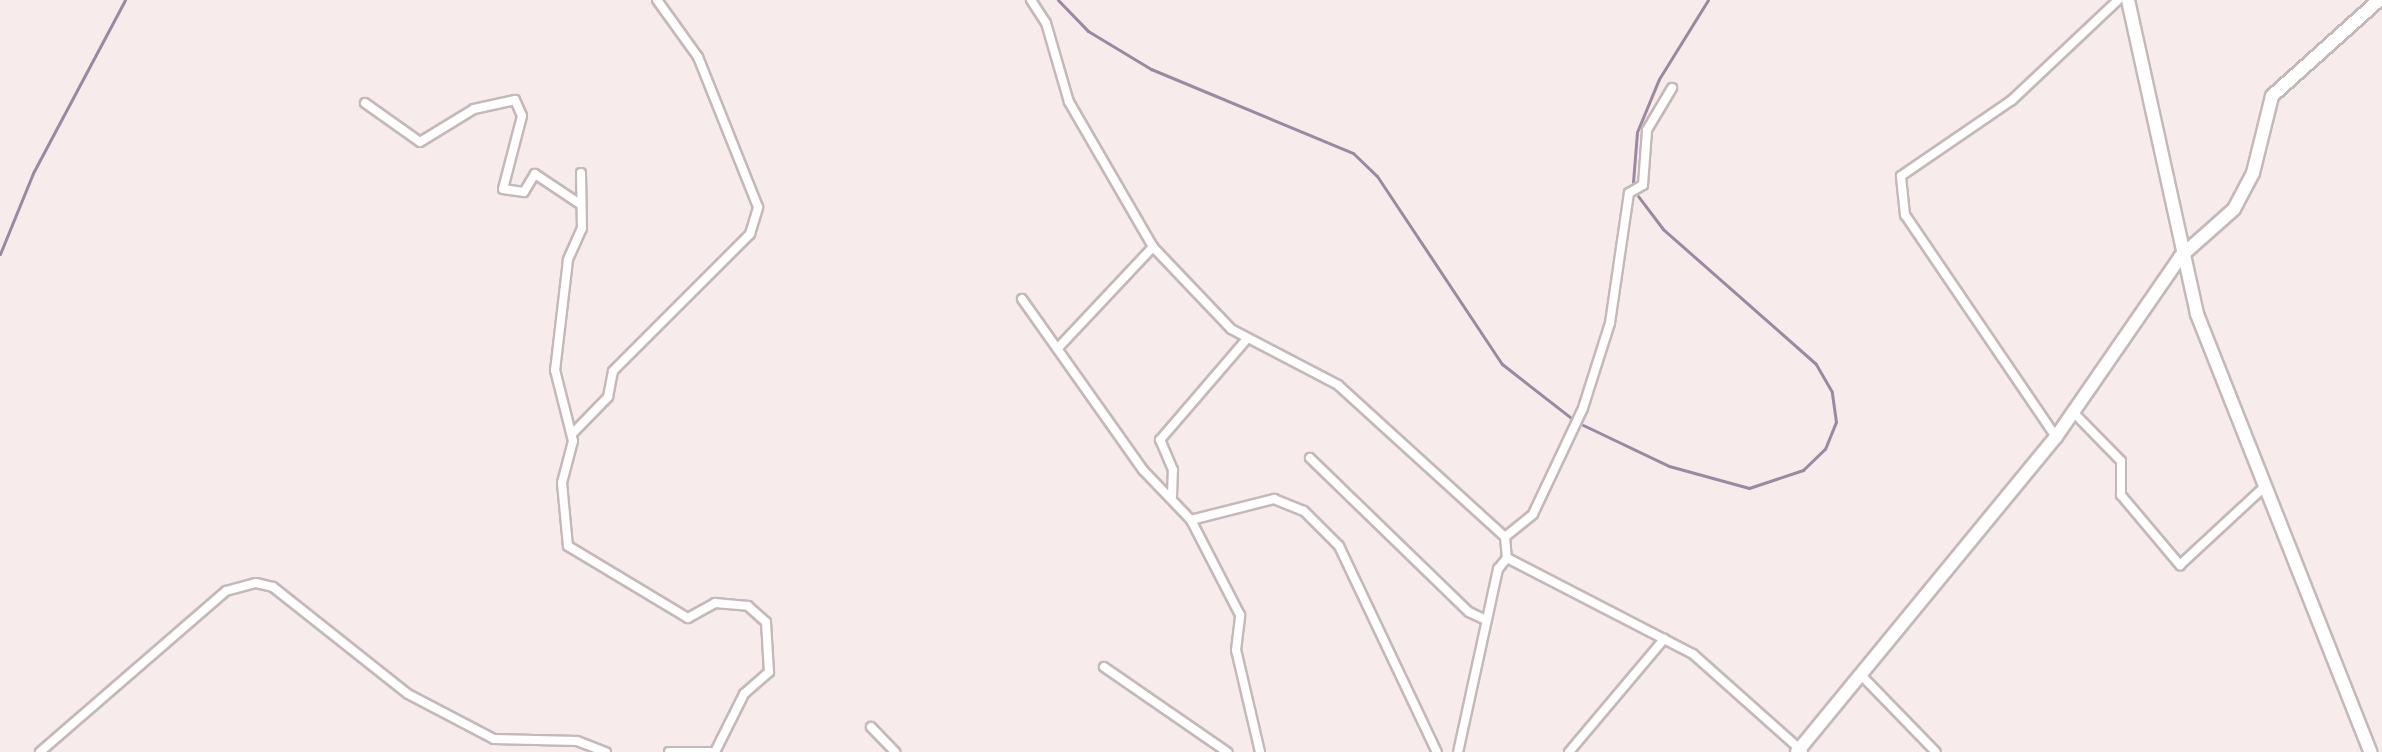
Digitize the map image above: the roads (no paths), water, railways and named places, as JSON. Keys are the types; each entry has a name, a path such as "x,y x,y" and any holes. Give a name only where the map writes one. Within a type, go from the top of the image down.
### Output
{"street":[{"path":"572,434 608,397 613,371 750,234 758,207 698,57 657,0"},
{"path":"1031,0 1069,102 1153,247 1247,339 1338,385 1505,537 1507,558 1486,620 1458,752"},
{"path":"2056,437 1905,215 1901,176 2012,100 2118,0"},
{"path":"2128,0 2180,257 2261,490 2370,752"},
{"path":"1507,558 1664,639 1713,670 1800,751 2056,437 2180,257 2243,196 2272,96 2379,0"},
{"path":"1505,537 1533,514 1583,408 1610,323 1629,193 1643,185 1647,130 1672,88"},
{"path":"365,103 420,142 474,109 515,100 522,116 503,189 524,192 535,174 580,204"},
{"path":"581,173 580,204 555,370 572,434 562,483 568,546 688,618 715,603 748,606 766,622 769,672 744,694 713,752 669,752"},
{"path":"1058,348 1153,247"},
{"path":"1022,299 1143,470 1172,496 1191,520 1240,615 1236,650 1260,752"},
{"path":"1172,496 1173,470 1160,440 1247,339"},
{"path":"2074,413 2121,461 2121,495 2180,565 2261,490"},
{"path":"1310,458 1469,612 1486,620"},
{"path":"1191,520 1274,499 1287,500 1321,527 1377,616 1391,667 1437,752"},
{"path":"40,752 226,591 256,583 273,587 408,694 494,739 577,741 606,752"},
{"path":"1569,752 1664,639"},
{"path":"1104,667 1227,752"},
{"path":"1861,675 1936,752"},
{"path":"871,727 895,752"}],"waterway":[{"path":"0,254 33,173 125,0"},
{"path":"1058,0 1088,31 1151,69 1353,153 1377,176 1502,364 1571,418"},
{"path":"1633,182 1637,132 1659,79 1708,0"},
{"path":"1583,425 1669,466 1749,488 1803,470 1825,449 1836,422 1832,392 1816,364 1663,229 1638,196"}]}
